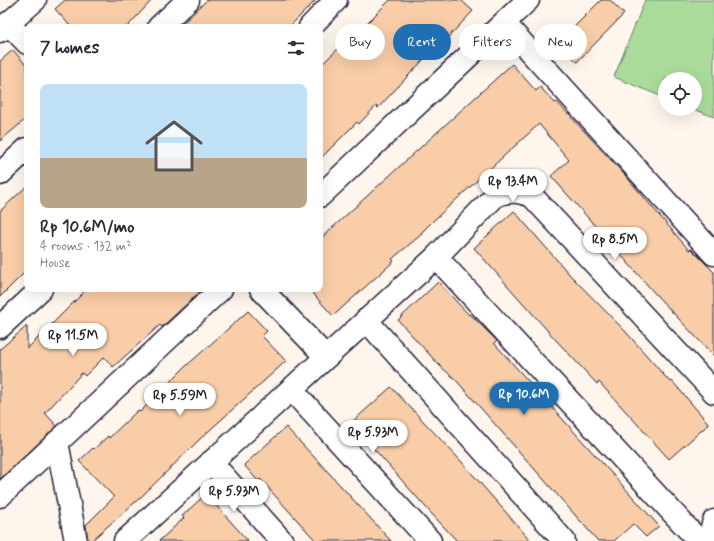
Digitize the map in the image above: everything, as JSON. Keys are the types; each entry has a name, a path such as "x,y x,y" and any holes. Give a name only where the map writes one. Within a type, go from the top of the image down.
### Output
{"street":[{"path":"24,41 4,27 35,0"},
{"path":"162,24 188,0"},
{"path":"313,24 336,0"},
{"path":"323,193 528,0"},
{"path":"504,23 714,254"},
{"path":"0,174 24,152"},
{"path":"126,541 436,257 495,196 507,191 520,191 532,196 714,392"},
{"path":"436,257 699,541"},
{"path":"0,327 38,292"},
{"path":"0,496 218,292"},
{"path":"264,292 326,357"},
{"path":"366,320 564,541"},
{"path":"291,389 430,541"},
{"path":"57,442 76,541"},
{"path":"211,462 282,541"},
{"path":"708,541 714,521"}],"green space":[{"path":"645,0 714,0 714,117 702,112 702,72 658,72 658,95 614,77"}],"building":[{"path":"65,0 152,0 130,24 68,24 55,9"},
{"path":"207,0 316,0 292,24 182,24"},
{"path":"390,0 461,0 473,11 461,24 459,24 451,34 451,24 393,24 393,60 423,60 378,108 376,106 359,124 357,122 323,156 323,63 335,52 335,60 385,60 385,24 366,24"},
{"path":"601,0 610,0 624,14 587,52 587,24 577,24"},
{"path":"13,50 24,63 24,121 0,141 0,61"},
{"path":"512,64 536,91 540,87 555,103 557,102 624,174 689,250 691,249 714,272 714,356 658,297 551,176 569,160 539,124 434,220 421,233 422,234 392,259 394,261 333,316 312,292 323,292 323,236"},
{"path":"24,189 24,273 0,297 0,211"},
{"path":"514,211 570,275 626,332 670,382 672,381 709,424 669,459 599,382 597,384 555,339 474,248"},
{"path":"438,282 469,315 470,314 497,341 494,343 659,526 646,537 633,524 614,541 598,541 455,379 439,365 398,320"},
{"path":"84,292 200,292 162,327 160,325 113,367 104,357 85,376 82,373 45,413 57,426 0,479 0,349 27,326 27,349"},
{"path":"248,311 267,331 262,336 286,361 200,439 141,497 91,541 88,541 86,525 114,497 79,461 108,436 109,438 138,410 140,412 185,367"},
{"path":"391,387 460,460 531,541 457,541 430,512 351,423"},
{"path":"286,427 391,541 316,541 260,479 258,481 244,465"},
{"path":"206,494 248,541 159,541 184,518 182,516"}]}
